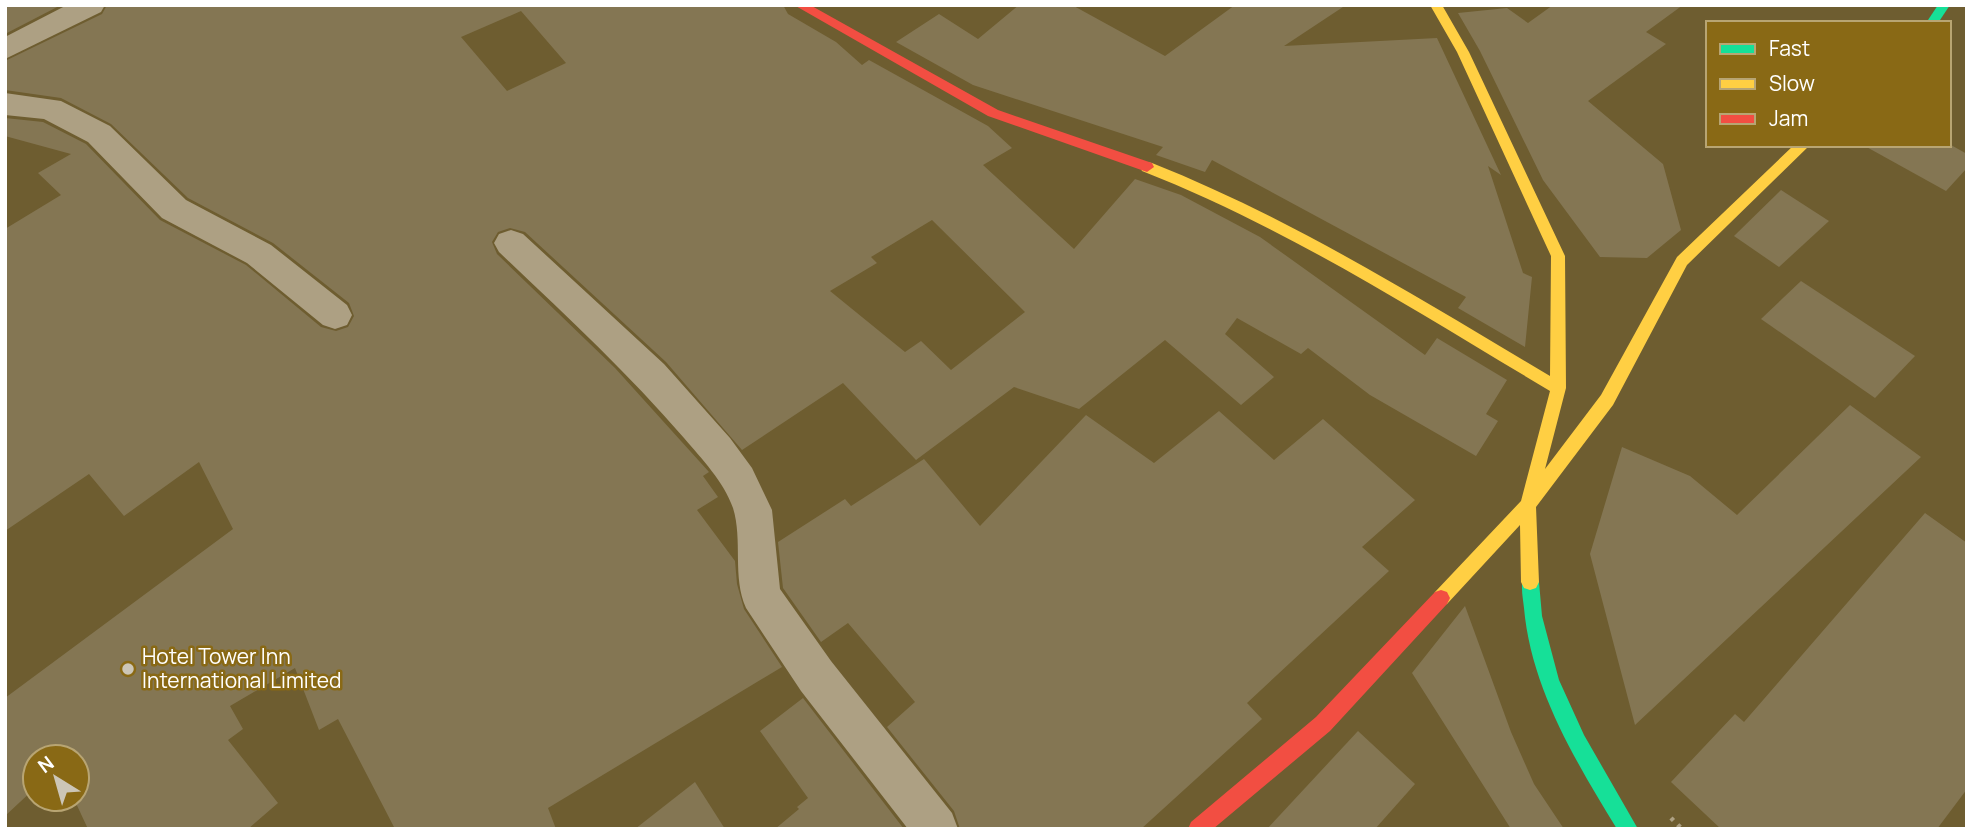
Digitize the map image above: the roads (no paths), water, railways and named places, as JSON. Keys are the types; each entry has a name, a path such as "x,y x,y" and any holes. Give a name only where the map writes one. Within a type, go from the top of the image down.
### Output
{"street":[{"path":"5,50 91,5"},
{"path":"800,5 993,113 1194,184 1334,256 1558,388"},
{"path":"1436,5 1463,52 1558,256 1558,388 1528,505 1531,607 1548,675 1582,755 1628,829"},
{"path":"1933,21 1944,5"},
{"path":"5,104 50,108 99,134 174,209 259,254 335,315"},
{"path":"1198,829 1323,724 1528,505 1607,400 1682,261 1801,147"},
{"path":"511,243 651,375 717,450 739,480 754,510 760,595 816,676 936,829"}],"place":[{"name":"Hotel Tower Inn International Limited","path":"128,669"}]}
